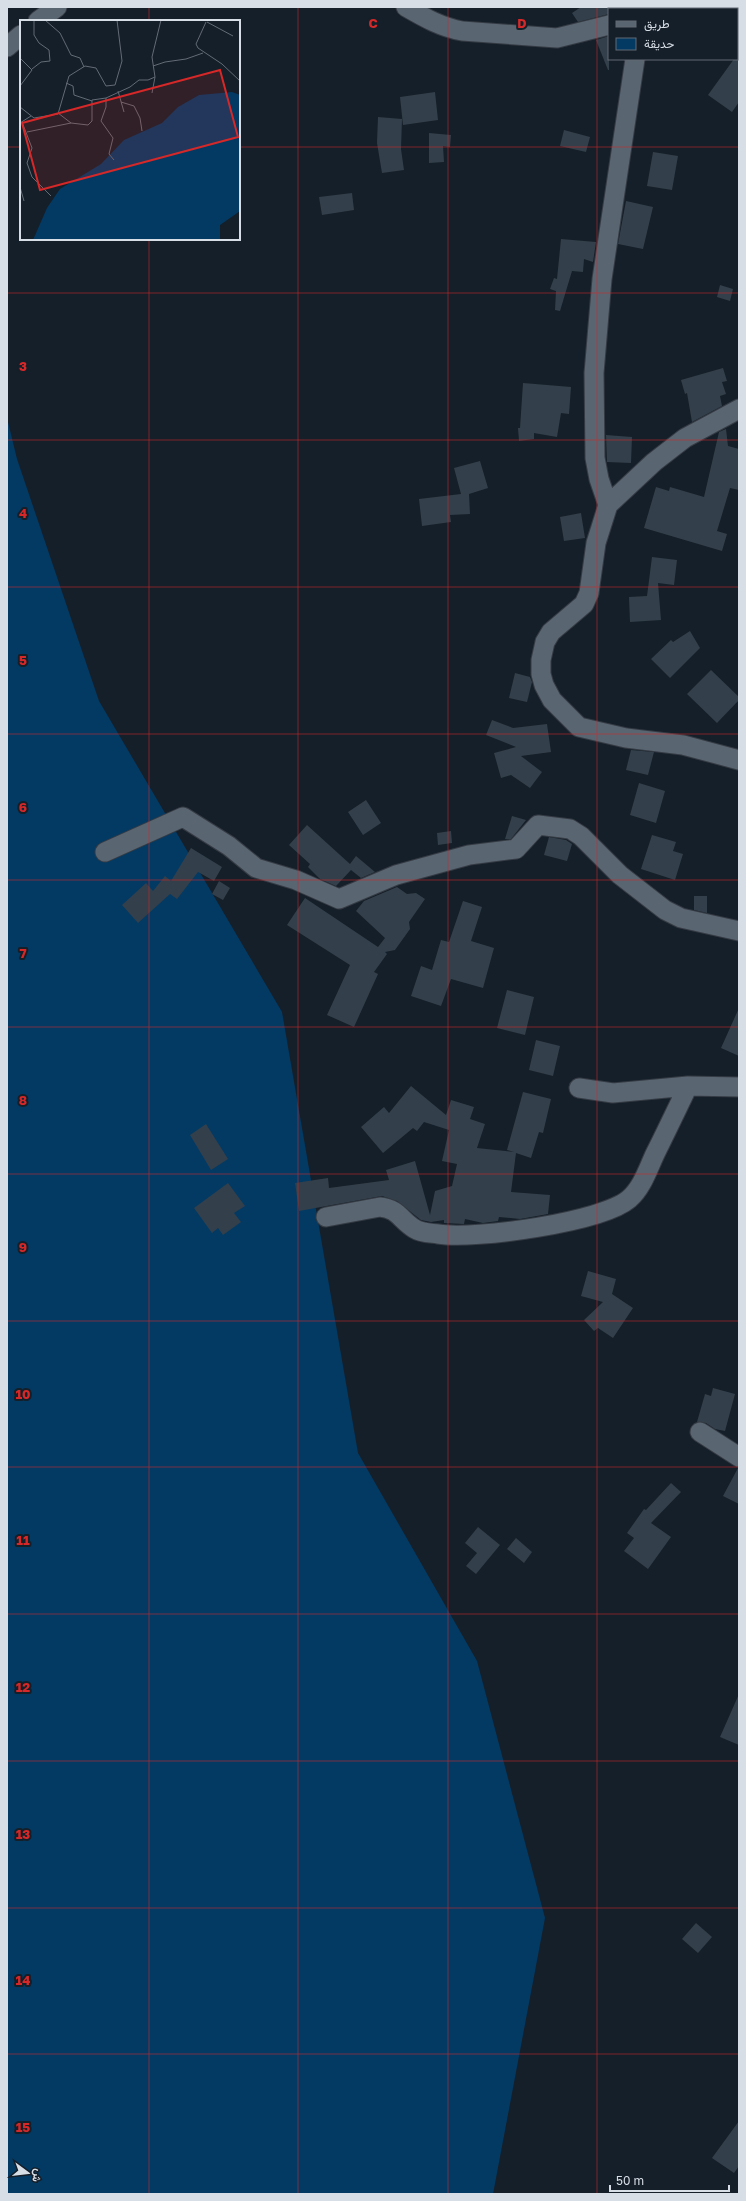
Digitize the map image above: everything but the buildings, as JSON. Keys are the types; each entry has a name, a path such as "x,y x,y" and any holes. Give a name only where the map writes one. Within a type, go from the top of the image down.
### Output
{"street":[{"path":"39,20 57,7"},
{"path":"406,7 434,23 462,31 558,38 608,25"},
{"path":"7,47 20,36"},
{"path":"608,505 599,479 595,458 594,373 602,279 635,60"},
{"path":"739,408 685,438 654,462 608,505 596,543 589,593 584,604 550,632 545,642 541,660 541,674 544,685 552,700 579,727 626,738 683,745 739,760"},
{"path":"105,852 183,818 230,846 256,868 296,880 339,899 396,875 469,855 516,849 535,827 542,825 575,831 620,875 665,910 687,920 739,931"},
{"path":"579,1088 613,1093 688,1086 739,1087"},
{"path":"326,1217 380,1207 388,1208 394,1210 415,1229 443,1235 469,1235 520,1230 576,1219 614,1207 629,1199 636,1191 688,1086"},
{"path":"700,1432 739,1456"}],"green space":[{"path":"7,418 17,459 99,701 282,1012 358,1453 477,1661 545,1918 493,2194 7,2194"}]}
